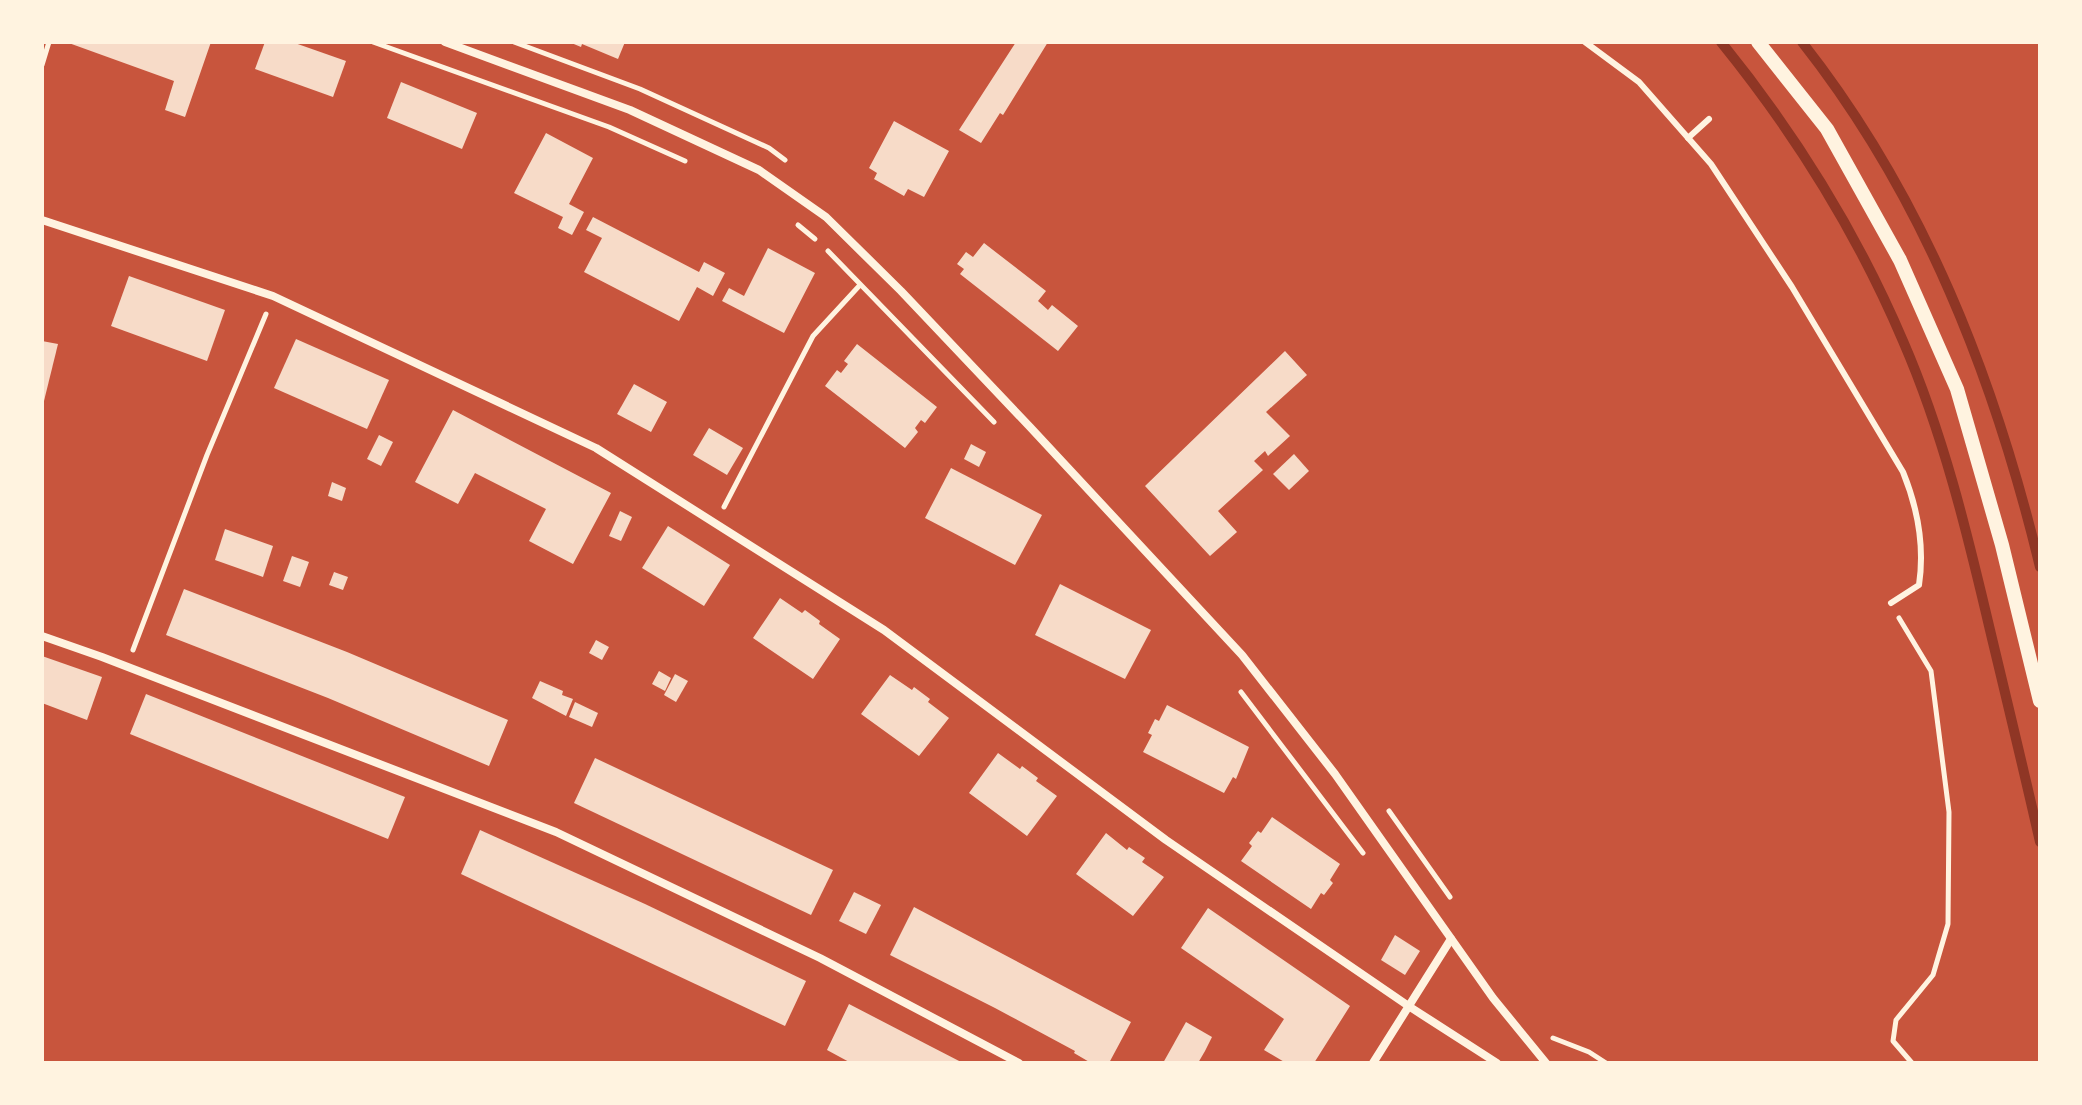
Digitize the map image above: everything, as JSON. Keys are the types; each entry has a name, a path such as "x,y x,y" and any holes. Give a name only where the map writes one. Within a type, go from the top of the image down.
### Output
{"street":[{"path":"445,42 644,117 759,170 826,217 901,291 1242,655 1335,774 1493,998 1546,1063"},
{"path":"1758,42 1827,129 1900,260 1957,389 2002,545 2040,701"},
{"path":"42,220 273,296 596,448 884,630 1166,840 1497,1063"},
{"path":"42,636 556,832 820,958 1019,1063"},
{"path":"1373,1063 1451,939"}],"lane":[{"path":"1585,42 1639,82 1711,164 1792,287 1903,472 1916,502 1923,558 1919,585 1891,603"},
{"path":"1688,138 1709,119"}],"path":[{"path":"42,65 49,42"},
{"path":"373,42 609,127 693,165"},
{"path":"793,222 814,238 997,425"},
{"path":"716,524 813,336 860,285"},
{"path":"127,666 207,455 273,296"},
{"path":"1891,603 1931,671 1949,812 1948,924 1933,975 1896,1020 1893,1041 1912,1063"},
{"path":"1237,685 1368,860"},
{"path":"1589,1052 1606,1063"}],"building":[{"path":"66,42 211,42 185,117 165,110 174,81"},
{"path":"265,42 292,42 346,61 333,97 255,69"},
{"path":"569,42 625,42 618,59"},
{"path":"1016,42 1048,42 1003,115 1000,113 981,143 959,130"},
{"path":"401,82 477,113 462,149 387,118"},
{"path":"894,121 949,151 924,197 908,189 904,196 874,179 877,173 869,168"},
{"path":"546,133 593,158 569,204 584,212 572,235 558,228 563,217 514,193"},
{"path":"593,217 699,272 704,262 725,273 713,296 697,287 679,321 584,272 602,238 586,230"},
{"path":"984,243 1046,291 1038,301 1048,310 1052,305 1078,326 1058,351 960,274 964,269 957,264 966,252 973,257"},
{"path":"768,248 815,273 784,333 722,301 729,288 744,296"},
{"path":"129,276 225,310 207,361 111,326"},
{"path":"296,339 389,380 367,429 274,388"},
{"path":"42,341 58,344 43,405 42,405"},
{"path":"857,344 937,407 925,423 921,420 915,428 918,432 905,448 825,386 837,370 841,373 848,364 844,361"},
{"path":"1285,351 1307,375 1266,412 1290,436 1268,456 1265,451 1254,461 1263,470 1218,511 1237,532 1210,556 1145,486"},
{"path":"634,384 667,402 651,432 617,414"},
{"path":"453,410 611,493 573,564 529,541 546,509 475,473 458,504 415,482"},
{"path":"709,428 743,448 727,475 693,455"},
{"path":"379,435 393,442 381,466 367,459"},
{"path":"971,444 986,452 979,467 964,459"},
{"path":"1294,454 1309,471 1289,490 1273,474"},
{"path":"951,468 1042,515 1015,565 925,518"},
{"path":"332,482 346,488 342,501 328,496"},
{"path":"620,511 632,517 621,541 609,536"},
{"path":"668,526 730,565 704,606 642,568"},
{"path":"225,529 273,546 263,577 215,560"},
{"path":"292,556 309,562 300,587 283,581"},
{"path":"334,572 348,577 343,590 329,585"},
{"path":"1060,584 1151,630 1125,679 1035,635"},
{"path":"184,589 347,652 508,720 489,766 328,698 166,635"},
{"path":"780,598 802,613 805,610 840,639 813,679 753,638"},
{"path":"596,640 609,647 602,660 589,653"},
{"path":"42,656 102,677 87,720 42,703"},
{"path":"659,671 671,678 665,691 652,684"},
{"path":"675,674 688,681 676,702 664,695"},
{"path":"890,675 912,690 914,687 949,718 919,756 861,714"},
{"path":"540,681 573,699 566,716 532,698"},
{"path":"146,694 405,797 388,839 130,734"},
{"path":"575,702 598,713 592,727 569,717"},
{"path":"1167,705 1249,747 1236,779 1233,777 1224,793 1143,752 1152,735 1148,733 1155,719 1159,721"},
{"path":"998,753 1020,769 1022,766 1057,796 1027,836 969,793"},
{"path":"595,758 833,870 811,915 574,803"},
{"path":"1272,817 1340,864 1330,880 1333,883 1324,895 1321,893 1311,909 1241,861 1252,846 1249,843"},
{"path":"480,830 806,981 785,1026 461,874"},
{"path":"1106,833 1127,850 1129,847 1145,858 1142,862 1164,877 1133,916 1076,874"},
{"path":"854,892 881,905 866,934 839,921"},
{"path":"914,907 1131,1022 1109,1063 1091,1063 1075,1051 995,1008 890,955"},
{"path":"1208,908 1350,1006 1314,1063 1286,1063 1264,1050 1284,1019 1181,948"},
{"path":"1395,935 1420,951 1405,975 1381,960"},
{"path":"849,1004 963,1063 851,1063 827,1050"},
{"path":"1186,1022 1212,1037 1205,1051 1198,1063 1163,1063"}],"waterway":[{"path":"1721,42 1774,112 1822,185 1885,301 1917,376 1963,520 2040,842"},
{"path":"1802,42 1845,101 1884,163 1950,291 2001,427 2040,567"}]}
